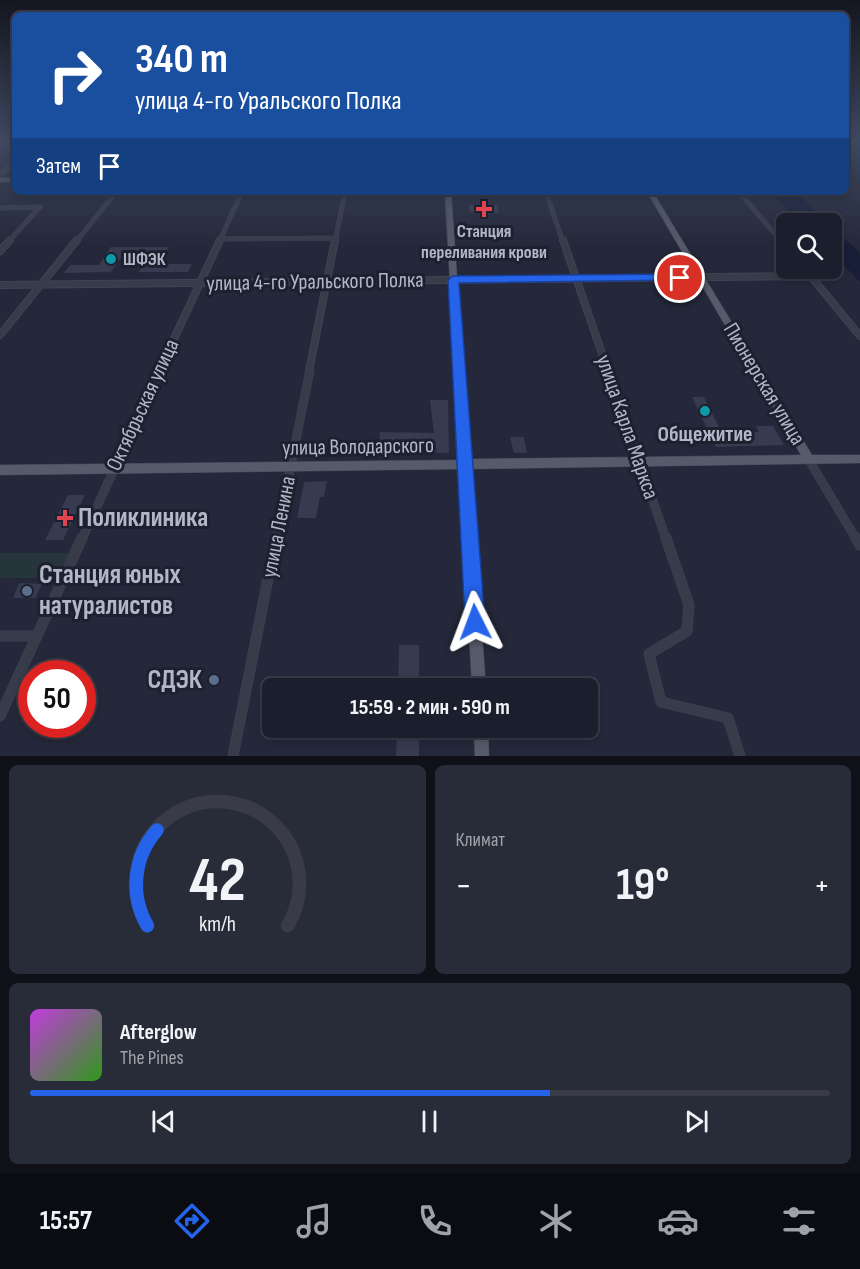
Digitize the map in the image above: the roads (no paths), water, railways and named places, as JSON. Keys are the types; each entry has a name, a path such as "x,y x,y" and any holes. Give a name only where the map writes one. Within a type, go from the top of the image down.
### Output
{"main road":[{"path":"448,195 477,678"},
{"name":"Пионерская улица","path":"652,195 809,460"},
{"name":"улица Володарского","path":"0,470 640,464 860,459"},
{"path":"481,738 482,756"}],"street":[{"path":"0,335 114,195"},
{"name":"Октябрьская улица","path":"0,716 241,195"},
{"name":"улица Ленина","path":"233,756 344,195"},
{"name":"улица Карла Маркса","path":"547,195 688,605 687,631 649,654 662,702 728,718 740,756"},
{"path":"742,195 776,235"},
{"path":"0,208 39,207 0,251"},
{"path":"219,239 335,238"},
{"name":"улица 4-го Уральского Полка","path":"0,285 776,277"},
{"path":"812,279 860,336"},
{"name":"Пионерская улица","path":"809,460 860,545"},
{"path":"0,636 37,636"}],"water":[{"path":"773,195 799,195 818,213 791,213"},
{"path":"842,236 860,253 860,282 842,263"}],"place":[{"name":"Станция переливания крови","path":"484,209"},
{"name":"ШФЭК","path":"111,259"},
{"name":"Общежитие","path":"705,411"},
{"name":"Поликлиника","path":"65,518"},
{"name":"Станция юных натуралистов","path":"27,591"},
{"name":"СДЭК","path":"214,680"}]}
